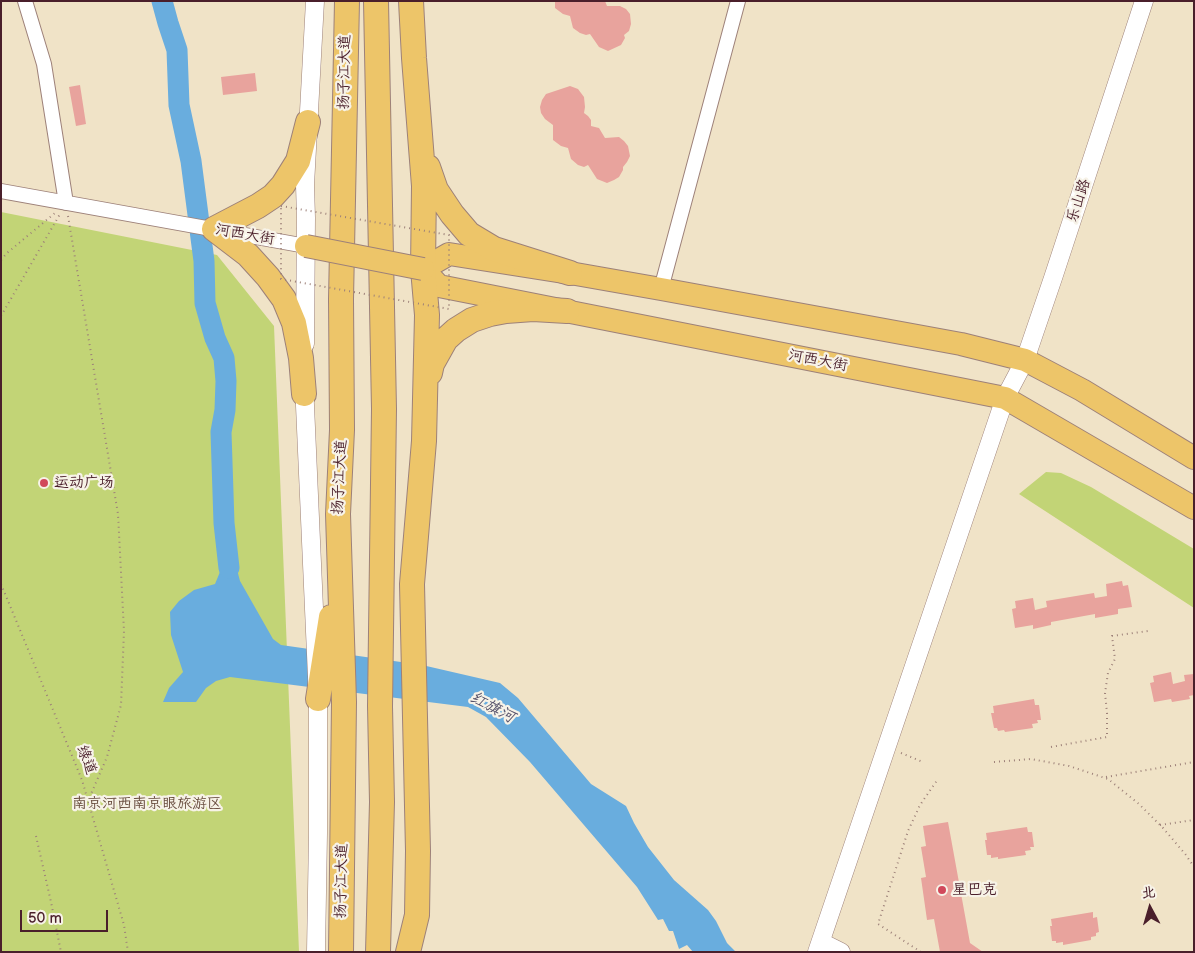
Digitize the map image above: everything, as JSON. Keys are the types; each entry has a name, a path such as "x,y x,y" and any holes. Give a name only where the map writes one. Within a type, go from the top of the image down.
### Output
{"highway":[{"name":"扬子江大道","path":"341,952 344,702 328,642 340,566 338,514 342,430 341,299 347,1"},
{"name":"扬子江大道","path":"376,1 384,409 380,706 382,802 378,952"},
{"path":"408,952 417,915 418,851 412,584 424,441 427,315 423,269 424,186 411,1"},
{"path":"304,394 301,358 294,322 284,299 268,277 248,255 213,229 258,206 273,196 283,185 298,161 308,122"},
{"path":"420,141 436,190 452,214 469,234 494,249 570,273"},
{"path":"425,404 432,364 446,340 456,330 472,320 506,311 532,309 567,311"},
{"path":"318,699 328,642"}],"main road":[{"name":"河西大街","path":"306,246 423,269 439,286 1005,398 1194,508"},
{"path":"423,269 449,254 661,288 960,344 1025,360 1082,390 1194,458"}],"street":[{"path":"25,1 44,64 66,203"},
{"path":"315,1 305,186 304,394 328,642"},
{"path":"661,288 738,1"},
{"name":"乐山路","path":"819,947 1005,398 1025,360 1054,278 1144,1"},
{"name":"河西大街","path":"1,191 306,246"},
{"path":"316,952 318,699"},
{"path":"414,952 417,915"},
{"path":"819,947 841,952"}],"path":[{"path":"1,260 66,203"},
{"path":"1,316 66,203"},
{"path":"66,203 118,514 124,631 121,704 107,757 88,801"},
{"name":"绿道","path":"1,584 78,771 124,925 128,952"},
{"path":"1051,747 1107,737 1105,693 1108,673 1115,659 1112,636 1148,630"},
{"path":"887,748 923,762"},
{"path":"994,762 1031,759 1069,766 1108,779 1139,804 1160,825 1194,867"},
{"path":"1104,777 1194,762"},
{"path":"921,952 878,924 908,831 920,805 938,779"},
{"path":"1160,825 1194,820"},
{"path":"36,836 61,952"}],"green space":[{"name":"南京河西南京眼旅游区","path":"1,212 217,255 274,326 299,952 1,952"},
{"path":"1046,472 1061,473 1091,487 1194,549 1194,608 1019,494"}],"water":[{"name":"红旗河","path":"221,539 232,542 240,581 273,639 281,645 422,665 500,683 518,698 591,784 626,806 648,847 674,880 708,910 727,943 736,952 693,952 687,945 679,949 673,931 669,931 663,919 658,920 637,887 530,762 486,717 468,707 230,677 216,681 206,688 196,702 163,702 169,688 183,672 171,635 170,612 179,601 194,590 215,584 222,567"}],"building":[{"path":"555,1 605,1 607,6 620,6 630,14 631,24 629,31 624,35 625,38 621,45 608,51 599,47 590,34 580,33 573,28 570,16 563,14 555,8"},
{"path":"255,73 257,91 223,95 221,77"},
{"path":"80,85 86,124 76,126 69,87"},
{"path":"570,86 578,89 584,97 584,113 591,120 591,126 599,128 605,138 619,137 628,146 630,156 623,170 619,177 607,183 597,179 588,165 584,167 578,165 571,159 568,148 561,146 553,140 553,125 541,113 540,107 546,94"},
{"path":"1122,581 1123,586 1128,585 1132,607 1118,609 1118,614 1095,618 1095,614 1051,622 1051,625 1033,629 1033,625 1015,628 1012,609 1016,608 1015,601 1033,598 1035,610 1047,607 1046,601 1094,593 1095,598 1107,596 1106,584"},
{"path":"1171,672 1173,684 1185,681 1184,675 1194,674 1194,695 1189,696 1190,699 1172,702 1171,699 1154,702 1150,683 1154,682 1153,676"},
{"path":"1034,699 1035,705 1039,705 1041,720 1037,720 1038,723 1032,724 1033,728 1005,732 1004,730 998,731 997,728 994,728 991,713 994,713 993,706"},
{"path":"948,822 970,943 983,952 940,952 934,919 927,920 921,878 926,877 921,847 926,846 923,826"},
{"path":"1027,827 1028,832 1032,832 1034,847 1030,847 1031,850 1025,851 1026,855 998,859 998,857 991,858 991,855 987,855 986,833"},
{"path":"1093,912 1093,918 1097,917 1099,932 1096,933 1096,936 1091,937 1091,940 1063,945 1063,942 1056,943 1056,941 1052,941 1051,919"}],"waterway":[{"path":"162,1 177,50 179,105 191,161 204,261 205,303 215,338 224,358 226,381 225,410 221,432 224,523 229,568"}],"place":[{"name":"运动广场","path":"44,483"},
{"name":"星巴克","path":"942,890"}]}
